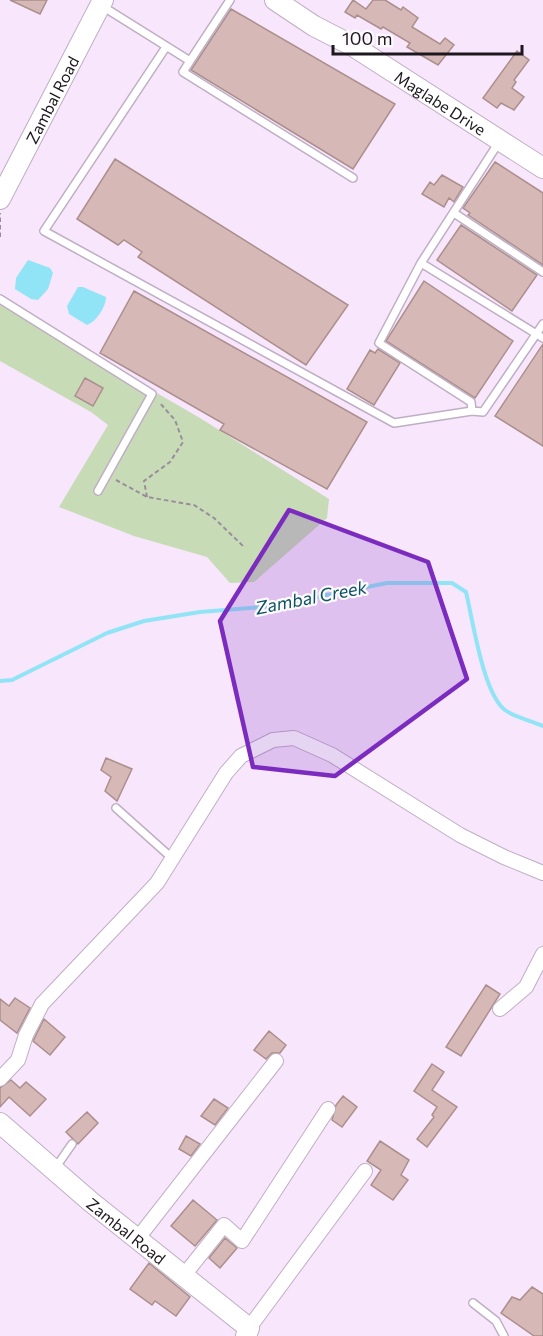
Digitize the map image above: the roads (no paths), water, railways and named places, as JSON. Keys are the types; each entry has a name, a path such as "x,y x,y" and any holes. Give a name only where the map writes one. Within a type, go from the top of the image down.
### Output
{"street":[{"name":"Maglabe Drive","path":"275,0 314,26 353,46 543,168"},
{"name":"Zambal Road","path":"0,199 101,2"},
{"path":"0,1079 18,1060 26,1035 42,1004 157,883 226,773 241,756 273,740 294,738 332,755 460,835 504,858 543,873"},
{"path":"500,1009 526,987 543,954"},
{"path":"138,1238 276,1061"},
{"path":"185,1274 224,1225 242,1241 328,1109"},
{"name":"Zambal Road","path":"0,1123 138,1238 185,1274 248,1332"},
{"path":"248,1332 365,1171"}],"lane":[{"path":"230,0 183,72 353,178"},
{"path":"101,2 190,61"},
{"path":"166,47 44,231 394,423 472,411 483,412 540,336 543,324"},
{"path":"472,411 471,402 379,343 421,263 501,140"},
{"path":"454,213 543,272"},
{"path":"421,263 540,336"},
{"path":"0,298 152,394 98,491"},
{"path":"116,808 173,860"},
{"path":"54,1169 72,1144"},
{"path":"473,1303 496,1321 504,1336"}],"water":[{"path":"28,260 50,268 53,273 48,289 38,300 31,299 15,289 16,278"},
{"path":"78,287 106,297 100,314 87,325 69,314 67,306"}],"waterway":[{"name":"Zambal Creek","path":"0,681 12,680 107,633 144,621 200,612 273,606 387,583 452,583 466,592 485,673 497,701 505,710 543,726"}]}
